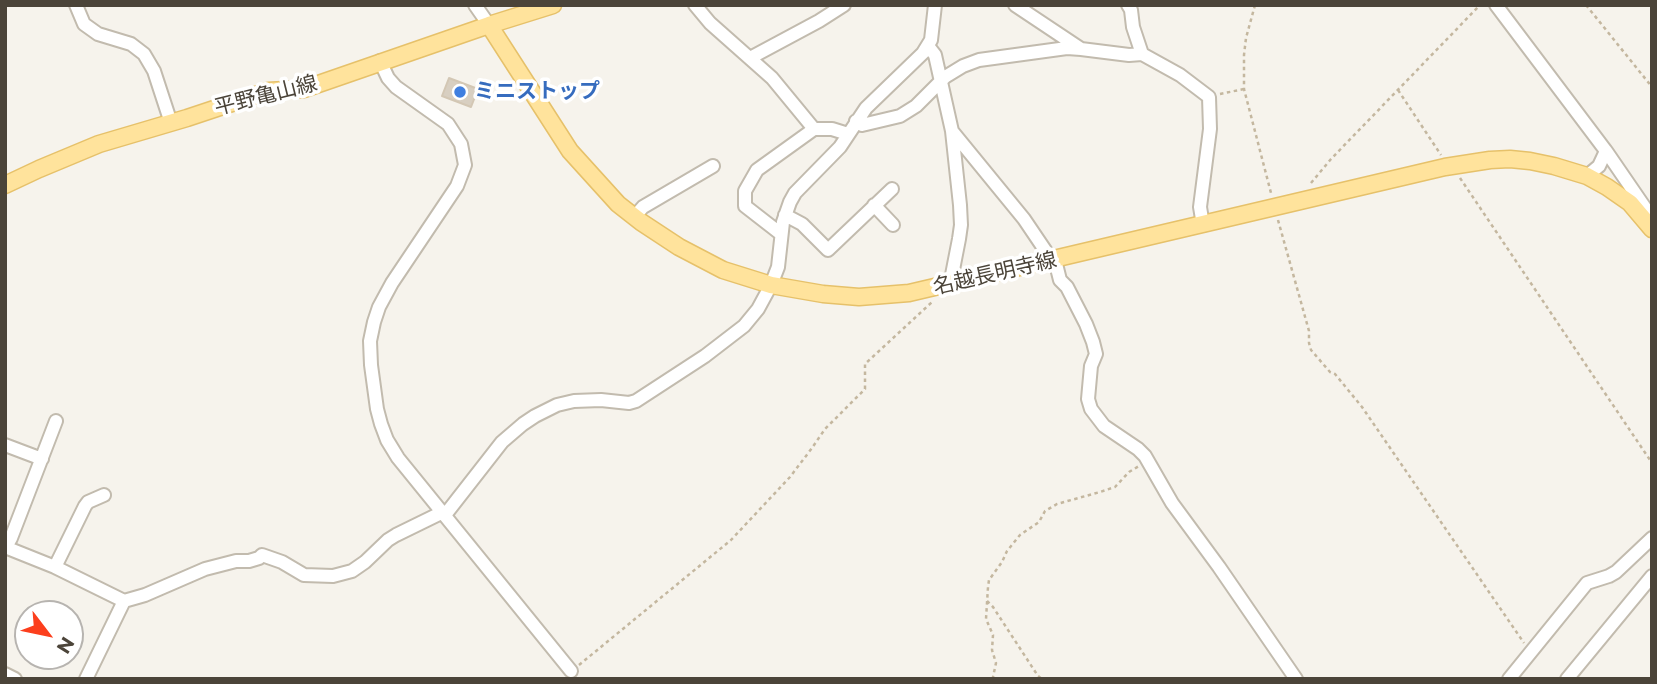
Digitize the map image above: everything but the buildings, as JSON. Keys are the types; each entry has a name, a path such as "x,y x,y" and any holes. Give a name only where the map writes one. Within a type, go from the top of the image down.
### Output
{"main road":[{"path":"489,25 553,5"},
{"name":"平野亀山線","path":"5,185 99,144 268,91 304,89 489,25"},
{"name":"名越長明寺線","path":"489,25 570,150 603,188 662,237 705,261 771,285 859,297 909,293 1450,167 1510,159 1554,166 1587,176 1629,203 1652,229"}],"street":[{"path":"76,5 84,24 98,34 131,44 144,54 154,71 171,123"},
{"path":"475,5 489,25"},
{"path":"695,5 710,23 772,78 814,129"},
{"path":"750,58 844,5"},
{"path":"1015,5 1081,49"},
{"path":"1128,5 1142,54"},
{"path":"1496,5 1606,151 1652,218"},
{"path":"56,421 6,547 55,567 124,601 145,595 205,569 236,561 249,561 262,555 282,562 304,575 333,576 352,571 388,540 444,513 458,500 495,451 523,424 557,405 574,401 629,403 645,396 744,326 758,309 778,267 785,215 795,192 840,147 866,108 928,46 932,34 933,6"},
{"path":"928,46 935,55 952,131 961,225 950,285"},
{"path":"856,121 862,125 900,116 916,107 942,80 979,60 1067,48 1142,54 1180,75 1209,97 1210,130 1200,208 1203,225"},
{"path":"380,61 396,87 448,124 455,133 465,165 457,186 379,307 370,341 377,409 387,440 398,458 571,671"},
{"path":"781,234 745,206 745,191 757,170 814,129 848,134"},
{"path":"952,131 1039,239 1087,324 1096,354 1091,366 1088,399 1091,409 1104,426 1138,449 1149,462 1172,503 1296,679"},
{"path":"1587,176 1598,166 1606,151"},
{"path":"635,216 643,207 713,166"},
{"path":"785,215 802,224 828,250 892,189"},
{"path":"874,205 893,225"},
{"path":"5,445 42,460"},
{"path":"55,567 85,506 104,495"},
{"path":"1509,679 1587,583 1616,572 1652,538"},
{"path":"1566,679 1652,576"},
{"path":"86,679 124,601"},
{"path":"5,674 15,679"}],"path":[{"path":"1255,5 1245,47 1244,89 1309,331 1311,350 1362,407 1532,652"},
{"path":"1305,200 1310,184 1331,159 1480,5"},
{"path":"1586,5 1652,87"},
{"path":"1209,97 1244,89"},
{"path":"1398,90 1652,463"},
{"path":"571,671 731,540 790,477 825,429 865,389 865,364 932,302"},
{"path":"994,679 996,663 992,650 993,635 986,619 989,580 1003,562 1007,551 1020,535 1038,522 1045,511 1058,504 1115,487 1129,472 1149,462"},
{"path":"987,601 1042,679"}],"place":[{"name":"ミニストップ","path":"460,92"}]}
